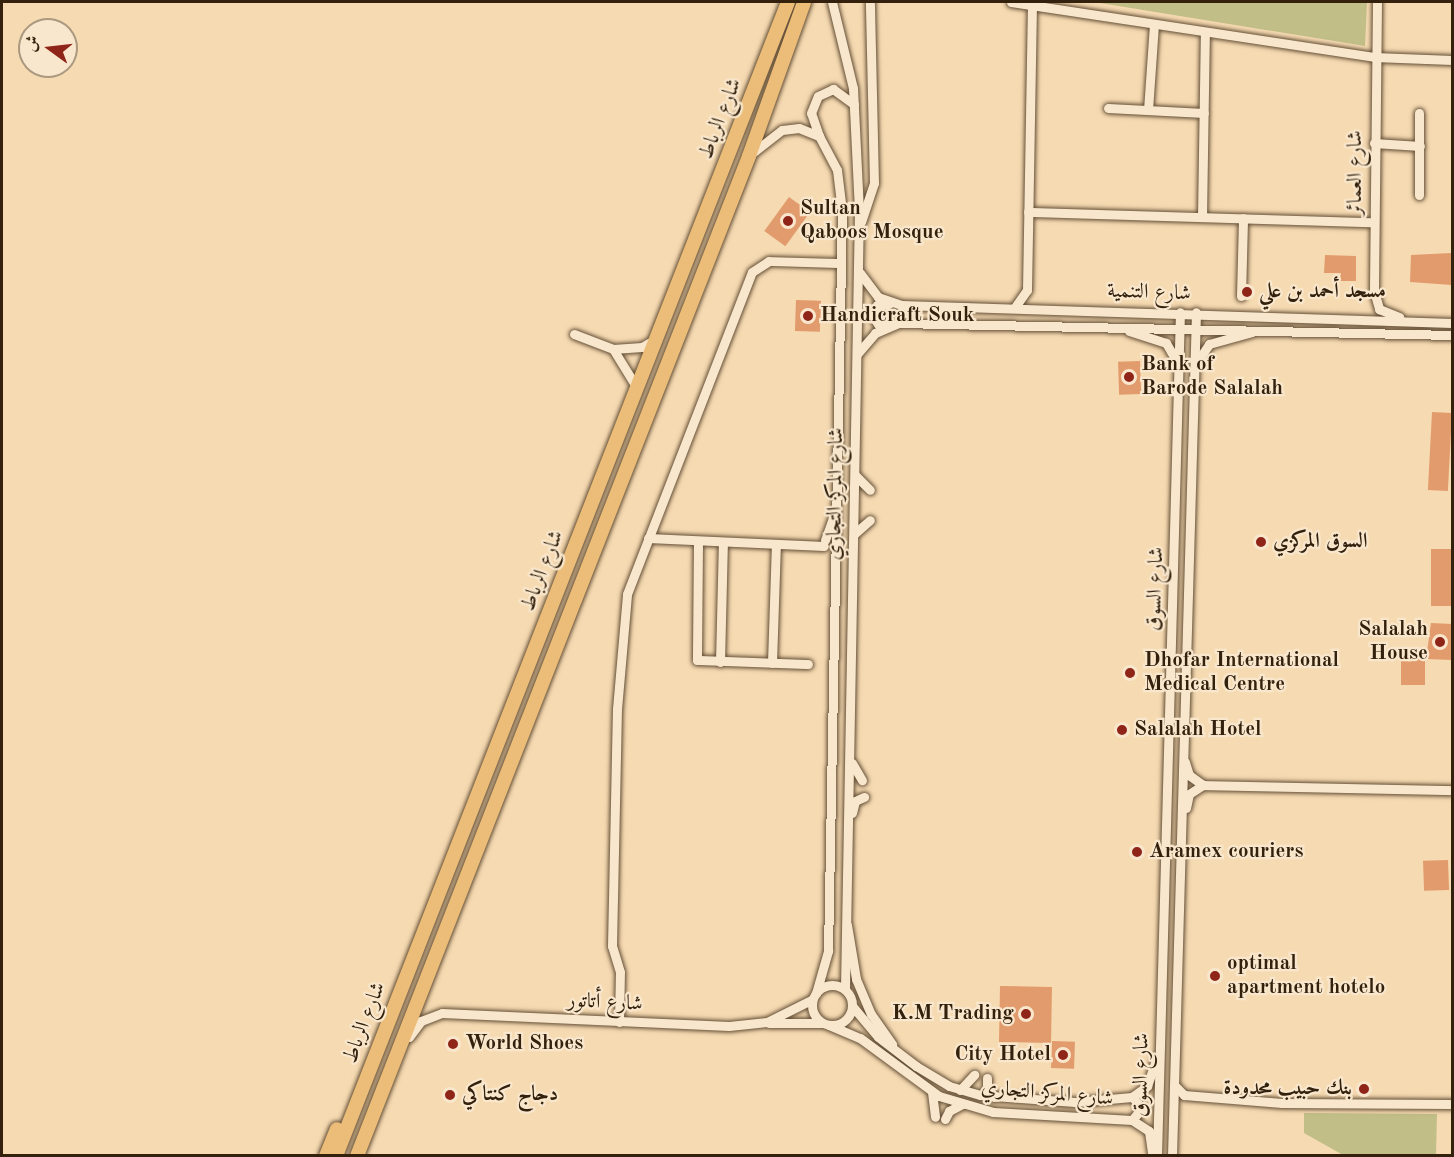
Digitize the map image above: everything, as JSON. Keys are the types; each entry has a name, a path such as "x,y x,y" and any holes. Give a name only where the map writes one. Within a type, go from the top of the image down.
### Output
{"highway":[{"name":"شارع الرباط","path":"336,1155 788,2"},
{"name":"شارع الرباط","path":"357,1155 749,156 804,2"},
{"path":"326,1155 345,1111 366,1078"}],"street":[{"name":"شارع المركز التجاري","path":"831,2 854,104 859,228 844,916 845,989"},
{"path":"859,228 874,183 870,2"},
{"path":"1011,2 1205,34 1374,57 1452,60"},
{"name":"شارع العمائر","path":"1377,2 1374,57 1374,291 1383,312 1411,321"},
{"path":"1015,307 1027,290 1032,5"},
{"path":"1148,110 1154,25"},
{"path":"1202,217 1205,34"},
{"name":"شارع المركز التجاري","path":"814,996 828,951 827,788 837,507 842,209 837,170 819,136 811,113 818,96 833,89 854,104"},
{"path":"1108,108 1204,113"},
{"path":"1419,113 1419,195"},
{"path":"749,156 783,130 799,128 819,136"},
{"path":"1374,143 1420,146"},
{"path":"1028,212 1374,222"},
{"path":"1241,296 1243,218"},
{"path":"620,1022 620,972 612,945 621,636 627,594 752,272 769,261 841,263"},
{"name":"شارع التنمية","path":"859,271 869,290 895,304 1196,312 1452,323"},
{"path":"1027,290 1042,308"},
{"path":"893,325 878,324 872,315 881,303 895,304"},
{"name":"شارع السوق","path":"1157,1155 1180,312"},
{"name":"شارع السوق","path":"1172,1155 1182,739 1196,312"},
{"path":"857,354 875,333 893,325"},
{"name":"شارع التنمية","path":"893,325 1452,334"},
{"path":"1125,327 1166,343 1178,366"},
{"path":"1194,370 1209,344 1256,330"},
{"path":"574,334 613,350 642,346 658,337"},
{"path":"613,350 637,389"},
{"path":"854,474 870,490"},
{"path":"648,538 776,544 824,543 837,507"},
{"path":"853,536 870,520"},
{"path":"698,541 696,657 720,662 808,664"},
{"path":"720,662 723,542"},
{"path":"772,663 776,544"},
{"path":"1182,739 1187,772 1203,784 1452,790"},
{"path":"849,746 854,773 862,780"},
{"path":"1180,870 1188,796 1203,784"},
{"path":"847,836 853,806 864,797"},
{"path":"844,916 854,970 867,1006 903,1057"},
{"path":"826,985 845,989 853,1007 842,1023 825,1024 813,1013 814,996 826,985"},
{"name":"شارع أتاتور","path":"767,1023 814,996"},
{"name":"شارع المركز التجاري","path":"853,1007 871,1031 903,1057 960,1090 994,1097 1076,1102 1132,1097 1147,1086 1160,1050"},
{"name":"شارع أتاتور","path":"383,1087 412,1031 421,1021 442,1013 729,1026 767,1023 825,1024"},
{"name":"شارع المركز التجاري","path":"825,1024 860,1038 932,1092 963,1104 993,1112 1132,1120 1149,1131 1152,1155"},
{"path":"960,1090 974,1075"},
{"path":"987,1078 987,1090 994,1097"},
{"path":"1175,1086 1184,1095 1282,1102 1452,1104"},
{"path":"932,1092 940,1118 952,1108 963,1104"},
{"path":"1132,1097 1142,1110 1132,1120"}],"shaded area":[{"path":"1094,2 1367,2 1365,46"},
{"path":"1304,1113 1437,1114 1436,1155 1343,1155 1304,1133"}],"building":[{"name":"Sultan Qaboos Mosque","path":"789,197 810,212 785,246 764,231"},
{"path":"1451,253 1452,285 1410,282 1411,255"},
{"path":"1325,255 1356,256 1356,281 1340,281 1341,273 1324,273"},
{"name":"Handicraft Souk","path":"796,300 821,301 820,332 795,331"},
{"name":"Bank of Barode Salalah","path":"1140,361 1141,394 1119,395 1118,362"},
{"path":"1432,412 1452,413 1448,491 1428,490"},
{"path":"1431,549 1452,549 1452,606 1431,606"},
{"name":"Salalah House","path":"1431,623 1452,624 1452,660 1426,659"},
{"path":"1401,653 1425,653 1425,685 1401,685"},
{"path":"1448,860 1449,890 1424,891 1423,861"},
{"name":"K.M Trading","path":"1000,986 1052,987 1051,1043 999,1042"},
{"name":"City Hotel","path":"1052,1041 1075,1042 1074,1069 1051,1068"}],"place":[{"name":"Sultan Qaboos Mosque","path":"788,221"},
{"name":"مسجد أحمد بن علي","path":"1247,292"},
{"name":"Handicraft Souk","path":"808,316"},
{"name":"Bank of Barode Salalah","path":"1129,377"},
{"name":"السوق المركزي","path":"1261,542"},
{"name":"Salalah House","path":"1440,642"},
{"name":"Dhofar International Medical Centre","path":"1130,673"},
{"name":"Salalah Hotel","path":"1122,730"},
{"name":"Aramex couriers","path":"1137,852"},
{"name":"optimal apartment hotelo","path":"1215,976"},
{"name":"K.M Trading","path":"1026,1014"},
{"name":"World Shoes","path":"453,1044"},
{"name":"City Hotel","path":"1063,1055"},
{"name":"بنك حبيب محدودة","path":"1364,1089"},
{"name":"دجاج كنتاكي","path":"450,1095"}]}
